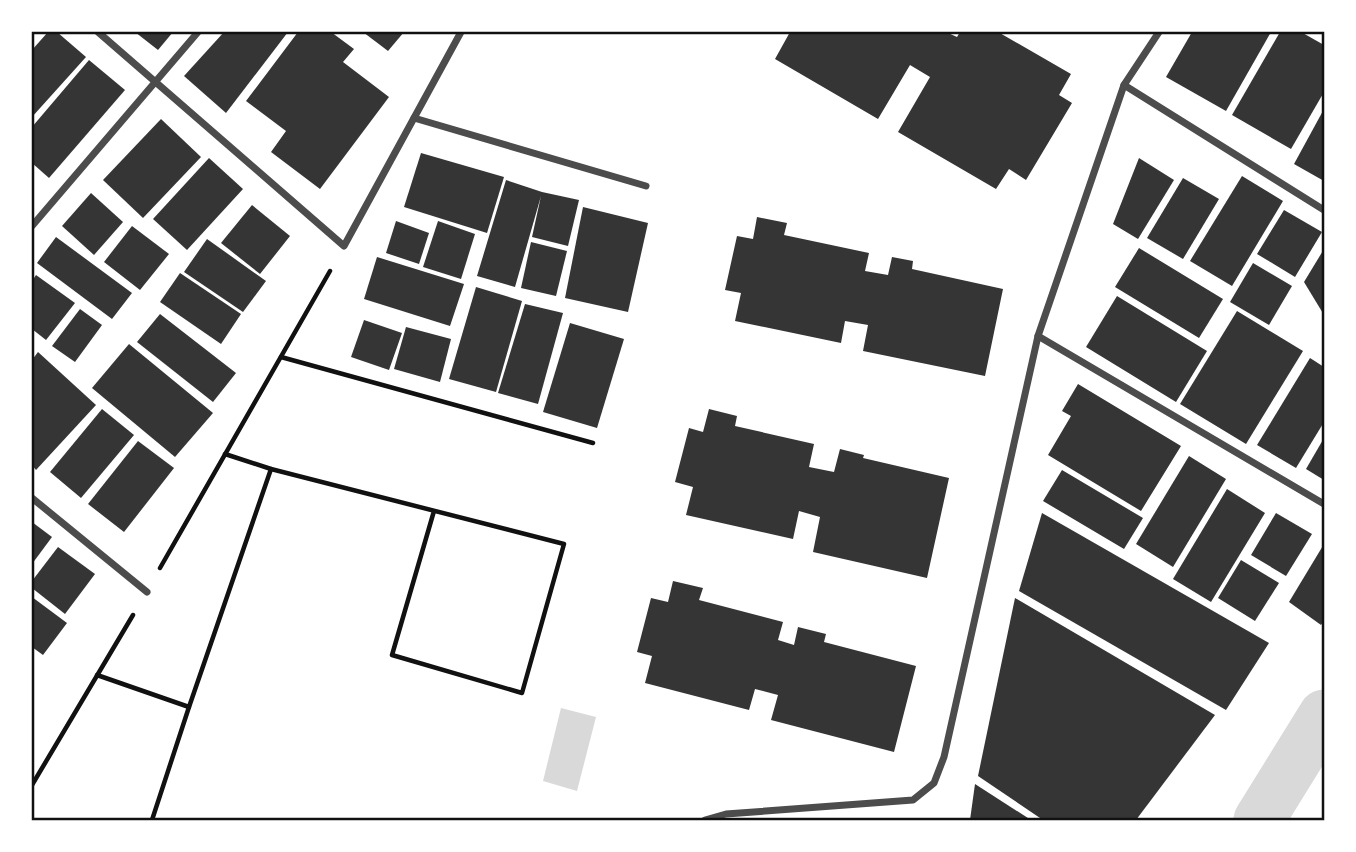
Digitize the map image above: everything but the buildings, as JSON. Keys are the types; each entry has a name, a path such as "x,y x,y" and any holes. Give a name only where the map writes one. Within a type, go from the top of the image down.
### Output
{"street":[{"path":"97,32 344,246 461,32"},
{"path":"32,226 198,32"},
{"path":"705,821 726,814 914,800 934,783 944,757 1038,336 1124,85 1159,32"},
{"path":"1124,85 1325,210"},
{"path":"414,118 646,186"},
{"path":"1038,336 1325,504"},
{"path":"32,498 147,592"}],"path":[{"path":"32,785 147,592 344,246"},
{"path":"281,357 593,443"},
{"path":"225,454 564,544 522,694 392,655 434,511"},
{"path":"152,821 271,468"},
{"path":"97,675 189,707"}],"shaded area":[{"path":"561,708 596,717 577,791 543,781"}],"waterway":[{"path":"1259,820 1324,715"}]}
